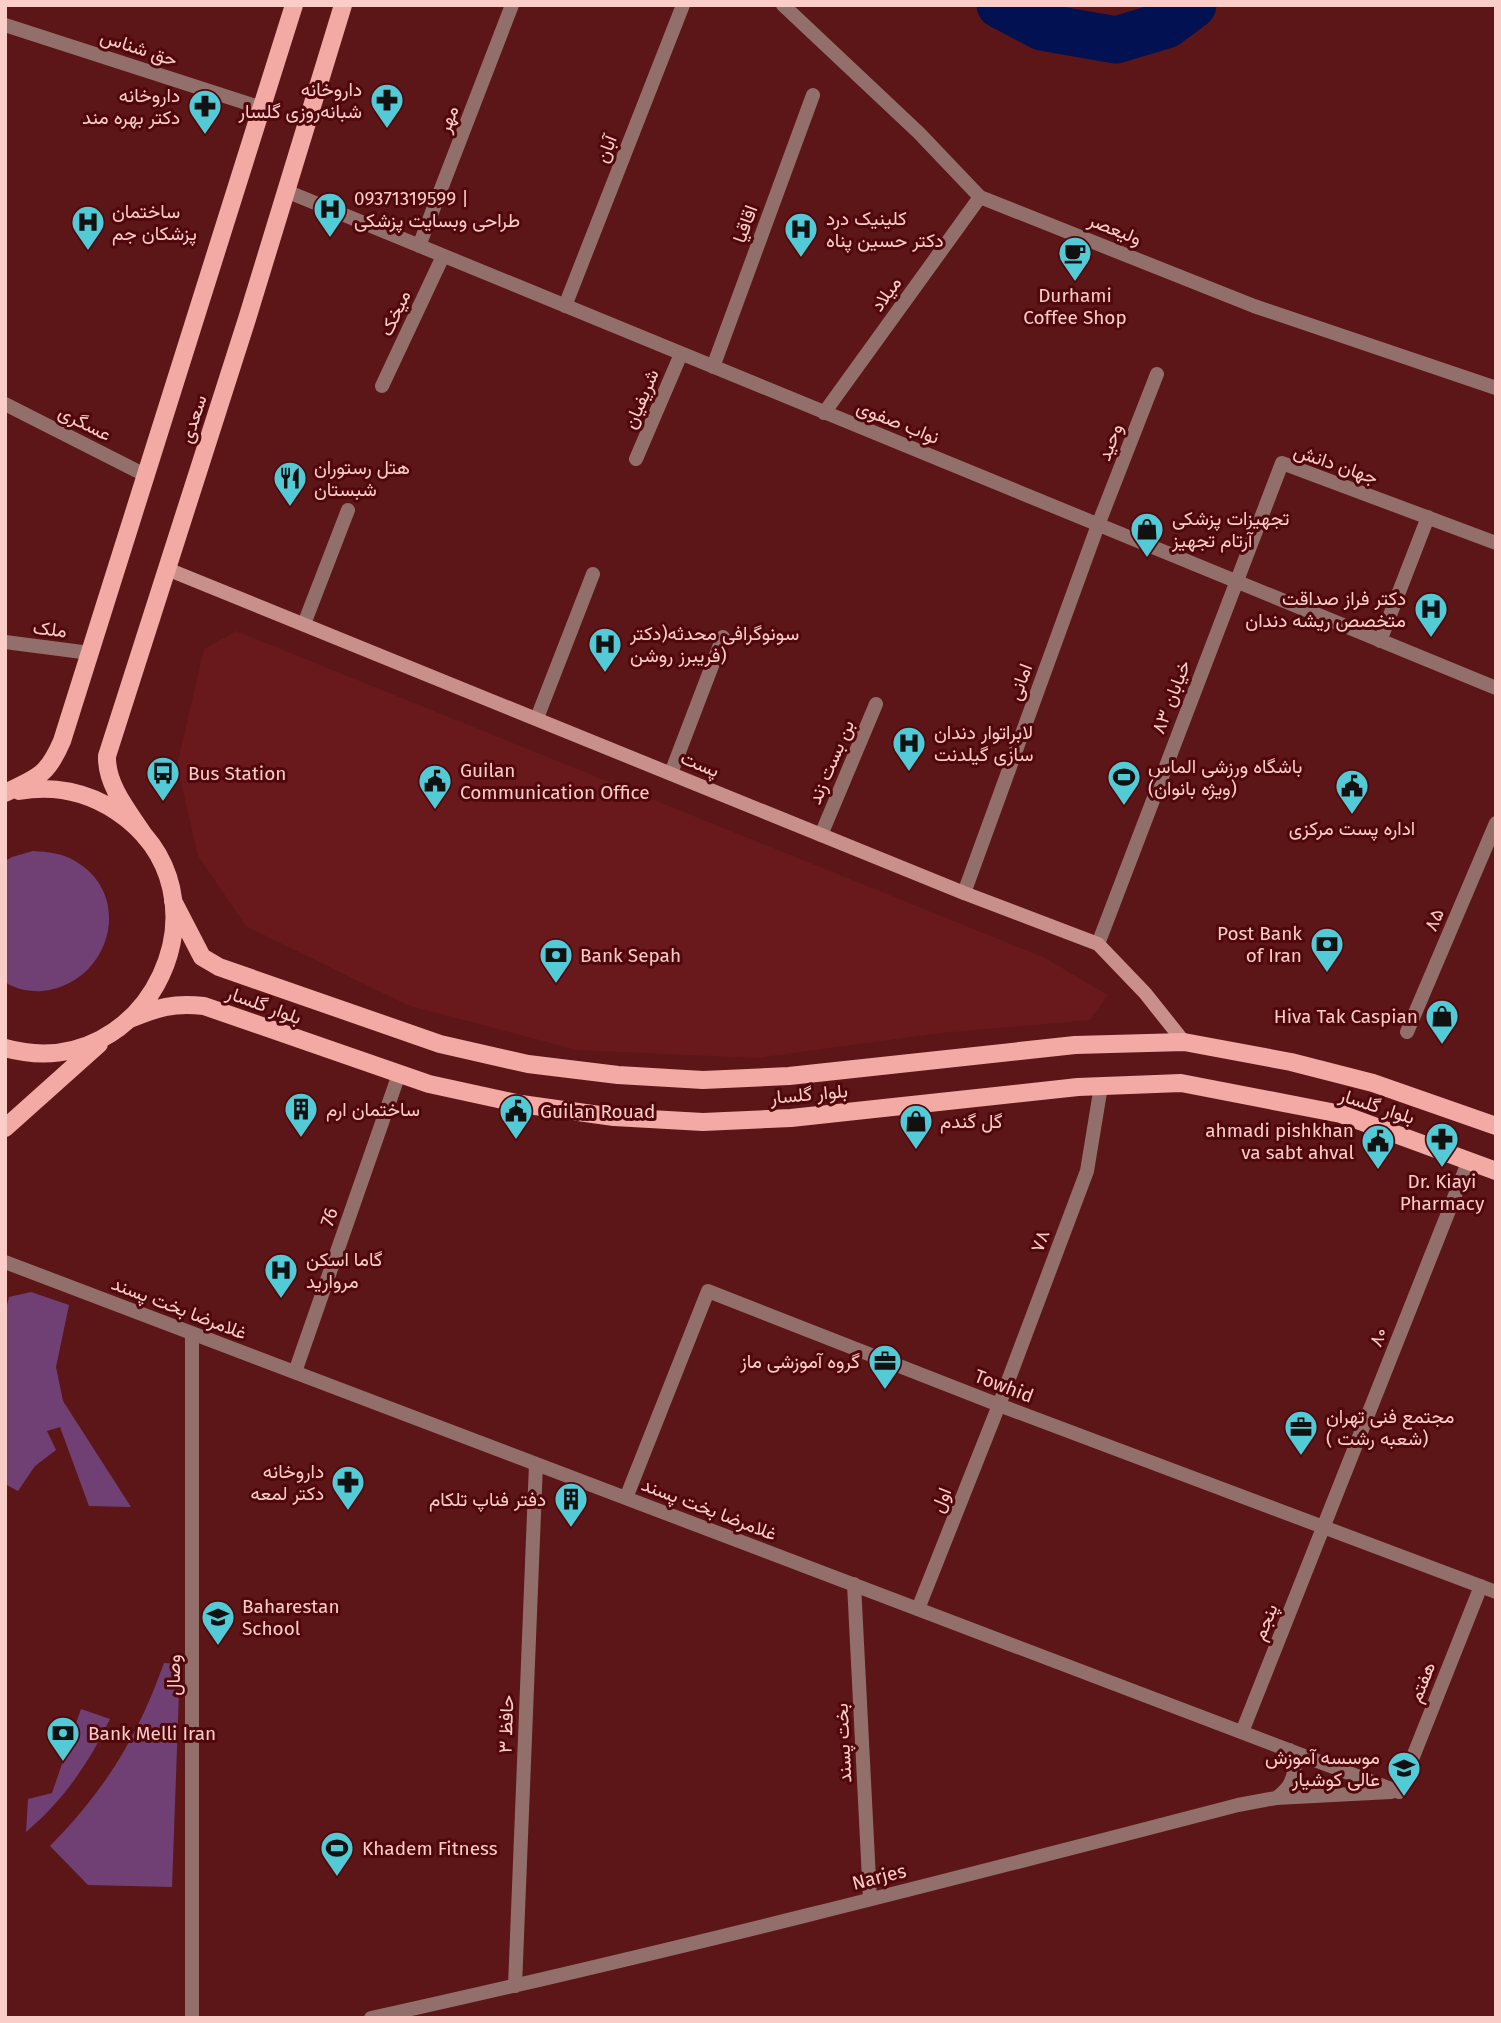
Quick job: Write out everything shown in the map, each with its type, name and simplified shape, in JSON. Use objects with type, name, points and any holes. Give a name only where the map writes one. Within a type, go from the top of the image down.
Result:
[{"type":"main road","name":"سعدی","points":[[5,793],[42,775],[62,741],[294,5]]},
{"type":"main road","name":"سعدی","points":[[173,901],[164,867],[114,787],[107,770],[107,756],[343,5]]},
{"type":"main road","points":[[5,793],[48,789],[82,794],[106,804],[146,838]]},
{"type":"main road","points":[[5,1128],[109,1035],[130,1020],[153,993],[168,961],[174,927],[173,901]]},
{"type":"main road","name":"بلوار گلسار","points":[[173,901],[202,957],[219,967],[440,1044],[528,1063],[618,1075],[703,1080],[789,1076],[1075,1045],[1184,1042],[1291,1062],[1373,1083],[1496,1126]]},
{"type":"main road","name":"بلوار گلسار","points":[[130,1020],[160,1006],[181,1003],[204,1006],[429,1084],[521,1104],[614,1117],[703,1122],[791,1118],[1101,1086],[1181,1083],[1341,1114],[1496,1171]]},
{"type":"main road","points":[[5,1048],[28,1053],[57,1052],[85,1046],[109,1035]]},
{"type":"street","name":"مهر","points":[[419,246],[512,5]]},
{"type":"street","name":"آبان","points":[[565,306],[683,5]]},
{"type":"street","name":"ولیعصر","points":[[783,5],[919,133],[979,197],[1254,306],[1496,388]]},
{"type":"street","name":"حق شناس","points":[[5,25],[262,108]]},
{"type":"street","name":"اقاقیا","points":[[713,367],[813,95]]},
{"type":"street","name":"نواب صفوی","points":[[286,191],[1496,688]]},
{"type":"street","name":"میلاد","points":[[824,412],[979,197]]},
{"type":"street","name":"میخک","points":[[382,386],[443,256]]},
{"type":"street","name":"شریفیان","points":[[636,459],[681,354]]},
{"type":"street","name":"وحید","points":[[1098,525],[1157,374]]},
{"type":"street","name":"عسگری","points":[[5,404],[147,476]]},
{"type":"street","name":"جهان دانش","points":[[1235,581],[1282,463],[1496,543]]},
{"type":"street","points":[[304,624],[348,510]]},
{"type":"street","points":[[1380,641],[1428,517]]},
{"type":"street","name":"امانی","points":[[964,893],[1098,525]]},
{"type":"street","name":"پست","points":[[167,569],[964,893],[1098,944],[1145,993],[1184,1042]]},
{"type":"street","points":[[537,718],[593,574]]},
{"type":"street","name":"خیابان ۸۳","points":[[1098,944],[1235,581]]},
{"type":"street","points":[[671,773],[723,637]]},
{"type":"street","name":"ملک","points":[[5,642],[90,653]]},
{"type":"street","name":"بن بست زند","points":[[821,835],[876,704]]},
{"type":"street","name":"۸۵","points":[[1407,1032],[1496,822]]},
{"type":"street","name":"76","points":[[295,1372],[399,1074]]},
{"type":"street","name":"۷۸","points":[[999,1405],[1087,1171],[1101,1086]]},
{"type":"street","name":"۸۰","points":[[1323,1527],[1469,1160]]},
{"type":"street","name":"غلامرضا بخت پسند","points":[[5,1262],[1399,1792]]},
{"type":"street","name":"Towhid","points":[[626,1498],[708,1291],[999,1405],[1496,1592]]},
{"type":"street","name":"وصال","points":[[192,1333],[192,2018]]},
{"type":"street","name":"اول","points":[[918,1609],[999,1405]]},
{"type":"street","name":"حافظ ۳","points":[[515,1986],[536,1464]]},
{"type":"street","name":"پنجم","points":[[1242,1732],[1323,1527]]},
{"type":"street","name":"بخت پسند","points":[[854,1584],[870,1899]]},
{"type":"street","name":"هفتم","points":[[1399,1792],[1481,1586]]},
{"type":"street","points":[[1276,1798],[1290,1785],[1294,1776],[1294,1759],[1290,1750]]},
{"type":"street","name":"Narjes","points":[[371,2018],[515,1986],[870,1899],[1238,1805],[1276,1798],[1399,1792]]},
{"type":"shaded area","name":"Guilan Communication Office","points":[[236,631],[1045,958],[1108,995],[1090,1020],[940,1033],[757,1058],[577,1050],[407,1005],[246,926],[198,856],[177,765],[204,649]]},
{"type":"shaded area","points":[[33,851],[65,856],[94,876],[105,895],[109,916],[106,937],[98,956],[84,973],[65,985],[42,991],[23,990],[5,982],[5,861]]},
{"type":"shaded area","points":[[31,1292],[69,1305],[56,1367],[63,1401],[131,1507],[89,1506],[60,1427],[47,1431],[56,1450],[35,1466],[18,1491],[5,1484],[5,1314],[9,1297]]},
{"type":"shaded area","points":[[164,1663],[180,1664],[172,1887],[88,1885],[50,1846],[88,1804],[118,1761],[143,1715]]},
{"type":"shaded area","points":[[81,1709],[110,1719],[74,1780],[52,1807],[26,1832],[28,1799],[52,1793]]},
{"type":"waterway","points":[[1000,5],[1042,27],[1116,40],[1166,25],[1193,5]]},
{"type":"place","name":"داروخانه شبانه‌روزی گلسار","points":[[387,130]]},
{"type":"place","name":"داروخانه دکتر بهره مند","points":[[205,136]]},
{"type":"place","name":"09371319599 | طراحی وبسایت پزشکی","points":[[330,239]]},
{"type":"place","name":"ساختمان پزشکان جم","points":[[88,252]]},
{"type":"place","name":"کلینیک درد دکتر حسین پناه","points":[[801,259]]},
{"type":"place","name":"Durhami Coffee Shop","points":[[1075,283]]},
{"type":"place","name":"هتل رستوران شبستان","points":[[290,508]]},
{"type":"place","name":"تجهیزات پزشکی آرتام تجهیز","points":[[1147,559]]},
{"type":"place","name":"دکتر فراز صداقت متخصص ریشه دندان","points":[[1431,639]]},
{"type":"place","name":"سونوگرافی محدثه(دکتر فریبرز روشن)","points":[[605,674]]},
{"type":"place","name":"لابراتوار دندان سازی گیلدنت","points":[[909,773]]},
{"type":"place","name":"Bus Station","points":[[163,803]]},
{"type":"place","name":"باشگاه ورزشی الماس (ویژه بانوان)","points":[[1124,807]]},
{"type":"place","name":"Guilan Communication Office","points":[[435,811]]},
{"type":"place","name":"اداره پست مرکزی","points":[[1352,816]]},
{"type":"place","name":"Post Bank of Iran","points":[[1327,974]]},
{"type":"place","name":"Bank Sepah","points":[[556,985]]},
{"type":"place","name":"Hiva Tak Caspian","points":[[1442,1046]]},
{"type":"place","name":"ساختمان ارم","points":[[301,1139]]},
{"type":"place","name":"Guilan Rouad","points":[[516,1141]]},
{"type":"place","name":"گل گندم","points":[[916,1151]]},
{"type":"place","name":"Dr. Kiayi Pharmacy","points":[[1442,1169]]},
{"type":"place","name":"ahmadi pishkhan va sabt ahval","points":[[1378,1171]]},
{"type":"place","name":"گاما اسکن مروارید","points":[[281,1300]]},
{"type":"place","name":"گروه آموزشی ماز","points":[[885,1391]]},
{"type":"place","name":"مجتمع فنی تهران ( شعبه رشت)","points":[[1301,1457]]},
{"type":"place","name":"داروخانه دکتر لمعه","points":[[348,1512]]},
{"type":"place","name":"دفتر فناپ تلکام","points":[[571,1529]]},
{"type":"place","name":"Baharestan School","points":[[218,1647]]},
{"type":"place","name":"Bank Melli Iran","points":[[63,1763]]},
{"type":"place","name":"موسسه آموزش عالی کوشیار","points":[[1404,1798]]},
{"type":"place","name":"Khadem Fitness","points":[[337,1878]]}]
